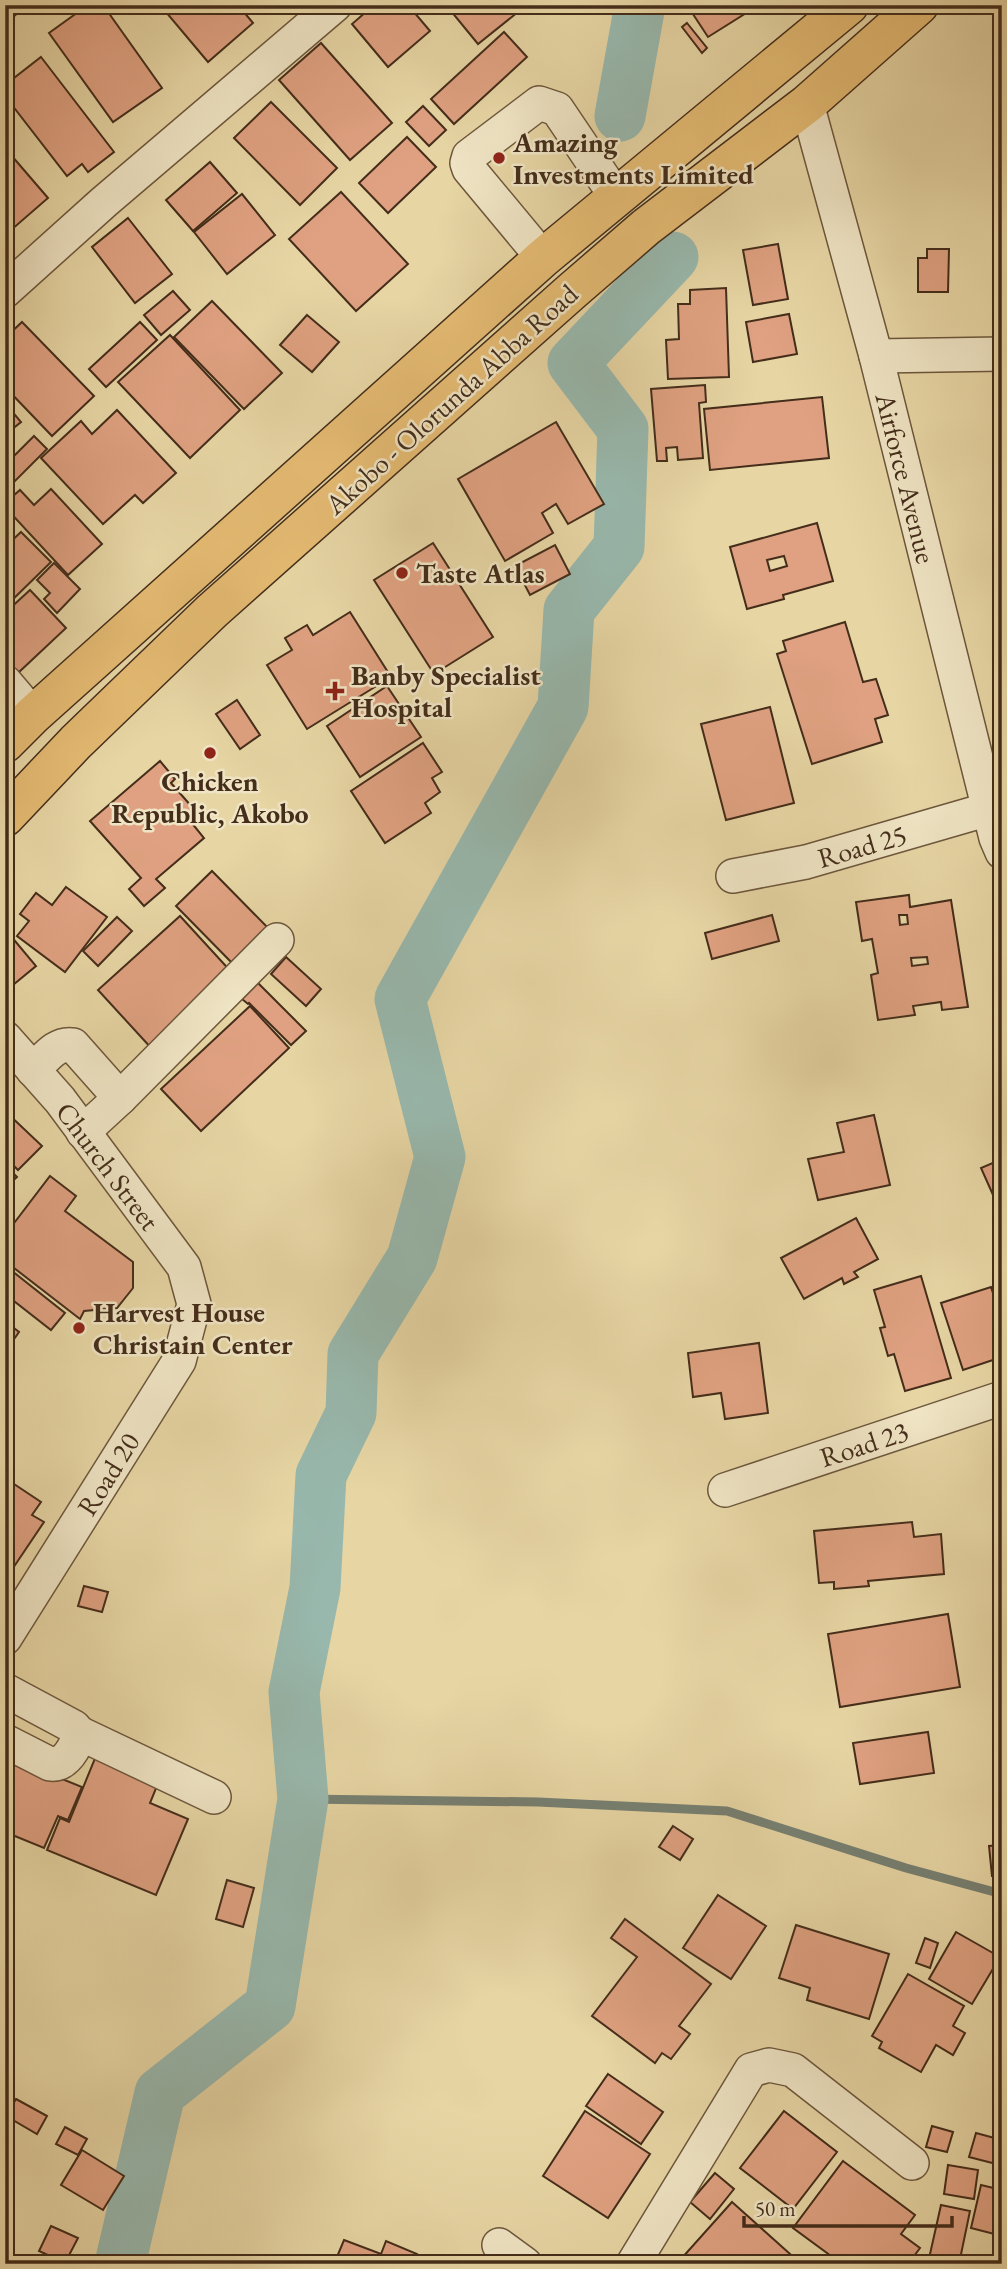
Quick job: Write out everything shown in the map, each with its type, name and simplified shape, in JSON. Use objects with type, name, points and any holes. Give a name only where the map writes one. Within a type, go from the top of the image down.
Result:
[{"type":"main road","name":"Akobo - Olorunda Abba Road","points":[[5,743],[543,258],[849,5]]},
{"type":"main road","name":"Akobo - Olorunda Abba Road","points":[[5,817],[76,743],[212,611],[646,227],[807,104],[919,5]]},
{"type":"street","points":[[5,291],[104,202],[335,5]]},
{"type":"street","points":[[543,258],[469,169],[469,156],[539,103],[557,110],[622,194]]},
{"type":"street","name":"Airforce Avenue","points":[[807,104],[876,356],[997,834]]},
{"type":"street","points":[[876,356],[1002,354]]},
{"type":"street","points":[[5,682],[33,715]]},
{"type":"street","name":"Road 25","points":[[733,876],[806,862],[997,834]]},
{"type":"street","points":[[83,1132],[277,940]]},
{"type":"street","name":"Church Street","points":[[5,1038],[83,1132],[184,1267],[194,1304]]},
{"type":"street","points":[[33,1070],[59,1046],[74,1045],[120,1098]]},
{"type":"street","name":"Road 20","points":[[5,1638],[179,1361],[194,1304]]},
{"type":"street","name":"Road 23","points":[[725,1490],[1002,1398]]},
{"type":"street","points":[[5,1690],[74,1727],[79,1733],[214,1797]]},
{"type":"street","points":[[5,1741],[50,1764],[58,1765],[64,1762],[78,1740],[79,1733]]},
{"type":"street","points":[[634,2264],[751,2070],[769,2065],[793,2070],[912,2163]]},
{"type":"building","points":[[5,5],[27,5],[5,24]]},
{"type":"building","points":[[88,5],[103,5],[162,88],[113,122],[49,33]]},
{"type":"building","points":[[160,5],[238,5],[253,23],[208,62]]},
{"type":"building","points":[[374,5],[408,5],[430,31],[388,67],[352,24]]},
{"type":"building","points":[[446,5],[520,5],[523,8],[478,44]]},
{"type":"building","points":[[687,5],[770,5],[759,12],[756,7],[708,37]]},
{"type":"building","points":[[687,23],[707,48],[702,53],[682,27]]},
{"type":"building","points":[[504,32],[527,57],[454,124],[431,99]]},
{"type":"building","points":[[321,43],[392,123],[350,160],[279,80]]},
{"type":"building","points":[[41,57],[114,152],[88,172],[82,164],[67,176],[5,96],[5,85]]},
{"type":"building","points":[[271,102],[337,168],[300,205],[234,138]]},
{"type":"building","points":[[423,106],[446,130],[429,146],[406,122]]},
{"type":"building","points":[[407,137],[436,167],[388,213],[359,183]]},
{"type":"building","points":[[5,148],[48,198],[10,231],[5,226]]},
{"type":"building","points":[[210,162],[237,193],[193,231],[166,200]]},
{"type":"building","points":[[341,192],[408,264],[356,311],[289,239]]},
{"type":"building","points":[[242,194],[275,235],[227,274],[194,232]]},
{"type":"building","points":[[128,218],[172,274],[135,303],[92,247]]},
{"type":"building","points":[[778,244],[788,299],[753,305],[743,250]]},
{"type":"building","points":[[927,249],[949,249],[948,292],[918,292],[918,258],[927,258]]},
{"type":"building","points":[[726,288],[729,377],[668,379],[666,340],[679,339],[678,304],[690,304],[690,290]]},
{"type":"building","points":[[173,291],[190,310],[161,335],[144,315]]},
{"type":"building","points":[[212,301],[282,373],[244,409],[174,337]]},
{"type":"building","points":[[789,314],[797,354],[753,362],[746,322]]},
{"type":"building","points":[[307,315],[339,342],[312,372],[280,345]]},
{"type":"building","points":[[22,322],[94,396],[52,436],[5,387],[5,338]]},
{"type":"building","points":[[140,322],[157,340],[106,387],[89,369]]},
{"type":"building","points":[[170,335],[240,410],[190,458],[118,382]]},
{"type":"building","points":[[705,385],[706,402],[699,403],[703,458],[678,460],[677,447],[666,448],[667,461],[657,461],[651,389]]},
{"type":"building","points":[[822,397],[829,458],[710,470],[704,409]]},
{"type":"building","points":[[5,403],[21,422],[5,435]]},
{"type":"building","points":[[117,410],[176,473],[143,503],[135,495],[103,524],[41,458],[81,421],[92,434]]},
{"type":"building","points":[[556,422],[604,504],[568,524],[556,504],[542,513],[553,533],[505,561],[458,479]]},
{"type":"building","points":[[34,436],[47,449],[15,481],[5,473],[5,465]]},
{"type":"building","points":[[1002,442],[1002,458],[995,446]]},
{"type":"building","points":[[51,489],[102,544],[68,575],[5,507],[5,503],[20,490],[34,505]]},
{"type":"building","points":[[817,523],[833,581],[783,595],[784,599],[747,609],[730,547]],"holes":[[[784,556],[787,566],[770,571],[767,560]]]},
{"type":"building","points":[[21,532],[51,562],[5,607],[5,547]]},
{"type":"building","points":[[433,543],[493,637],[434,674],[374,580]]},
{"type":"building","points":[[555,545],[570,574],[530,595],[515,566]]},
{"type":"building","points":[[54,563],[80,589],[57,613],[44,599],[50,593],[37,580]]},
{"type":"building","points":[[30,590],[66,628],[18,673],[5,659],[5,613]]},
{"type":"building","points":[[350,612],[391,677],[307,729],[267,665],[292,650],[285,638],[307,625],[313,635]]},
{"type":"building","points":[[845,622],[863,682],[876,679],[888,715],[875,719],[882,742],[812,764],[777,654],[786,651],[783,641]]},
{"type":"building","points":[[387,686],[421,737],[360,777],[327,726]]},
{"type":"building","points":[[237,700],[260,735],[240,749],[216,714]]},
{"type":"building","points":[[770,707],[794,803],[726,820],[701,724]]},
{"type":"building","points":[[423,743],[442,772],[432,778],[440,792],[425,803],[431,813],[385,843],[351,791]]},
{"type":"building","points":[[160,761],[175,779],[171,783],[199,815],[191,822],[204,838],[156,879],[165,888],[144,906],[129,889],[141,878],[90,821]]},
{"type":"building","points":[[212,871],[273,933],[237,968],[176,906]]},
{"type":"building","points":[[66,887],[107,917],[65,972],[17,936],[29,921],[20,914],[36,893],[52,905]]},
{"type":"building","points":[[909,895],[910,907],[951,900],[968,1007],[942,1010],[941,1002],[913,1006],[915,1015],[878,1020],[871,975],[878,973],[872,939],[862,941],[856,902]],"holes":[[[899,915],[907,915],[908,924],[900,925]],[[927,957],[928,964],[912,966],[911,958]]]},
{"type":"building","points":[[772,915],[779,941],[712,959],[705,933]]},
{"type":"building","points":[[180,916],[235,976],[153,1050],[98,990]]},
{"type":"building","points":[[117,917],[132,931],[98,966],[83,951]]},
{"type":"building","points":[[5,929],[36,966],[7,990],[5,988]]},
{"type":"building","points":[[286,957],[321,989],[306,1006],[271,974]]},
{"type":"building","points":[[258,983],[306,1031],[291,1045],[242,999]]},
{"type":"building","points":[[250,1006],[289,1048],[201,1131],[161,1089]]},
{"type":"building","points":[[5,1111],[42,1146],[18,1170],[5,1157]]},
{"type":"building","points":[[874,1115],[890,1185],[818,1200],[808,1159],[844,1152],[837,1123]]},
{"type":"building","points":[[1002,1159],[1002,1215],[981,1168]]},
{"type":"building","points":[[5,1165],[17,1177],[5,1188]]},
{"type":"building","points":[[50,1176],[76,1196],[65,1211],[133,1262],[133,1288],[117,1308],[84,1311],[80,1319],[5,1261],[5,1235]]},
{"type":"building","points":[[856,1218],[878,1259],[854,1272],[858,1277],[844,1284],[842,1278],[804,1299],[781,1258]]},
{"type":"building","points":[[7,1267],[65,1313],[51,1330],[5,1294]]},
{"type":"building","points":[[921,1276],[951,1378],[905,1391],[894,1354],[888,1356],[880,1328],[885,1327],[874,1290]]},
{"type":"building","points":[[991,1287],[1002,1320],[1002,1357],[963,1370],[941,1303]]},
{"type":"building","points":[[5,1321],[19,1332],[5,1352]]},
{"type":"building","points":[[759,1343],[768,1413],[725,1419],[721,1393],[693,1397],[688,1353]]},
{"type":"building","points":[[5,1478],[41,1502],[32,1515],[44,1522],[5,1580]]},
{"type":"building","points":[[912,1522],[914,1537],[941,1534],[944,1574],[868,1581],[869,1586],[834,1589],[834,1582],[819,1583],[814,1531]]},
{"type":"building","points":[[84,1586],[108,1592],[102,1612],[78,1606]]},
{"type":"building","points":[[948,1614],[960,1687],[840,1707],[828,1634]]},
{"type":"building","points":[[928,1732],[934,1773],[860,1784],[853,1743]]},
{"type":"building","points":[[98,1751],[161,1776],[150,1803],[188,1819],[156,1895],[47,1850],[60,1818],[69,1822]]},
{"type":"building","points":[[5,1756],[82,1787],[68,1820],[58,1816],[44,1848],[5,1832]]},
{"type":"building","points":[[673,1826],[693,1839],[680,1860],[659,1847]]},
{"type":"building","points":[[1002,1845],[1002,1875],[992,1876],[989,1846]]},
{"type":"building","points":[[227,1880],[254,1888],[243,1927],[216,1919]]},
{"type":"building","points":[[718,1895],[766,1926],[731,1979],[683,1948]]},
{"type":"building","points":[[625,1919],[711,1984],[679,2026],[690,2034],[671,2059],[662,2053],[655,2063],[592,2016],[637,1957],[611,1938]]},
{"type":"building","points":[[796,1925],[889,1954],[869,2019],[807,2000],[810,1988],[779,1978]]},
{"type":"building","points":[[956,1932],[1000,1957],[972,2004],[929,1979]]},
{"type":"building","points":[[925,1938],[938,1943],[930,1968],[916,1963]]},
{"type":"building","points":[[908,1974],[964,2006],[953,2026],[965,2033],[953,2055],[936,2045],[921,2072],[879,2048],[882,2042],[872,2036]]},
{"type":"building","points":[[608,2074],[663,2112],[641,2144],[586,2106]]},
{"type":"building","points":[[16,2099],[47,2116],[37,2134],[6,2116]]},
{"type":"building","points":[[585,2111],[650,2154],[608,2218],[543,2176]]},
{"type":"building","points":[[784,2111],[837,2152],[793,2209],[740,2168]]},
{"type":"building","points":[[932,2126],[953,2132],[947,2152],[926,2147]]},
{"type":"building","points":[[65,2127],[87,2139],[78,2155],[56,2144]]},
{"type":"building","points":[[976,2133],[1002,2140],[1000,2165],[969,2157]]},
{"type":"building","points":[[82,2150],[124,2176],[103,2210],[61,2185]]},
{"type":"building","points":[[843,2161],[915,2215],[901,2234],[920,2248],[908,2264],[842,2264],[793,2228]]},
{"type":"building","points":[[948,2165],[978,2170],[974,2199],[944,2194]]},
{"type":"building","points":[[715,2173],[734,2189],[710,2219],[690,2202]]},
{"type":"building","points":[[981,2185],[1002,2190],[1002,2236],[971,2228]]},
{"type":"building","points":[[732,2202],[799,2262],[686,2264],[681,2259]]},
{"type":"building","points":[[941,2205],[970,2211],[959,2264],[928,2263]]},
{"type":"building","points":[[51,2226],[78,2238],[65,2263],[39,2251]]},
{"type":"building","points":[[344,2240],[381,2254],[386,2241],[417,2254],[413,2264],[334,2264]]},
{"type":"waterway","points":[[620,116],[640,5]]},
{"type":"waterway","points":[[120,2264],[160,2093],[270,2006],[303,1799],[294,1692],[315,1588],[321,1475],[351,1413],[353,1354],[412,1258],[440,1157],[400,999],[563,707],[569,610],[619,547],[623,429],[573,363],[673,257]]},
{"type":"waterway","points":[[303,1799],[538,1802],[727,1811],[906,1868],[1002,1894]]},
{"type":"place","name":"Amazing Investments Limited","points":[[499,158]]},
{"type":"place","name":"Taste Atlas","points":[[402,573]]},
{"type":"place","name":"Banby Specialist Hospital","points":[[335,691]]},
{"type":"place","name":"Chicken Republic, Akobo","points":[[210,753]]},
{"type":"place","name":"Harvest House Christain Center","points":[[79,1328]]}]
